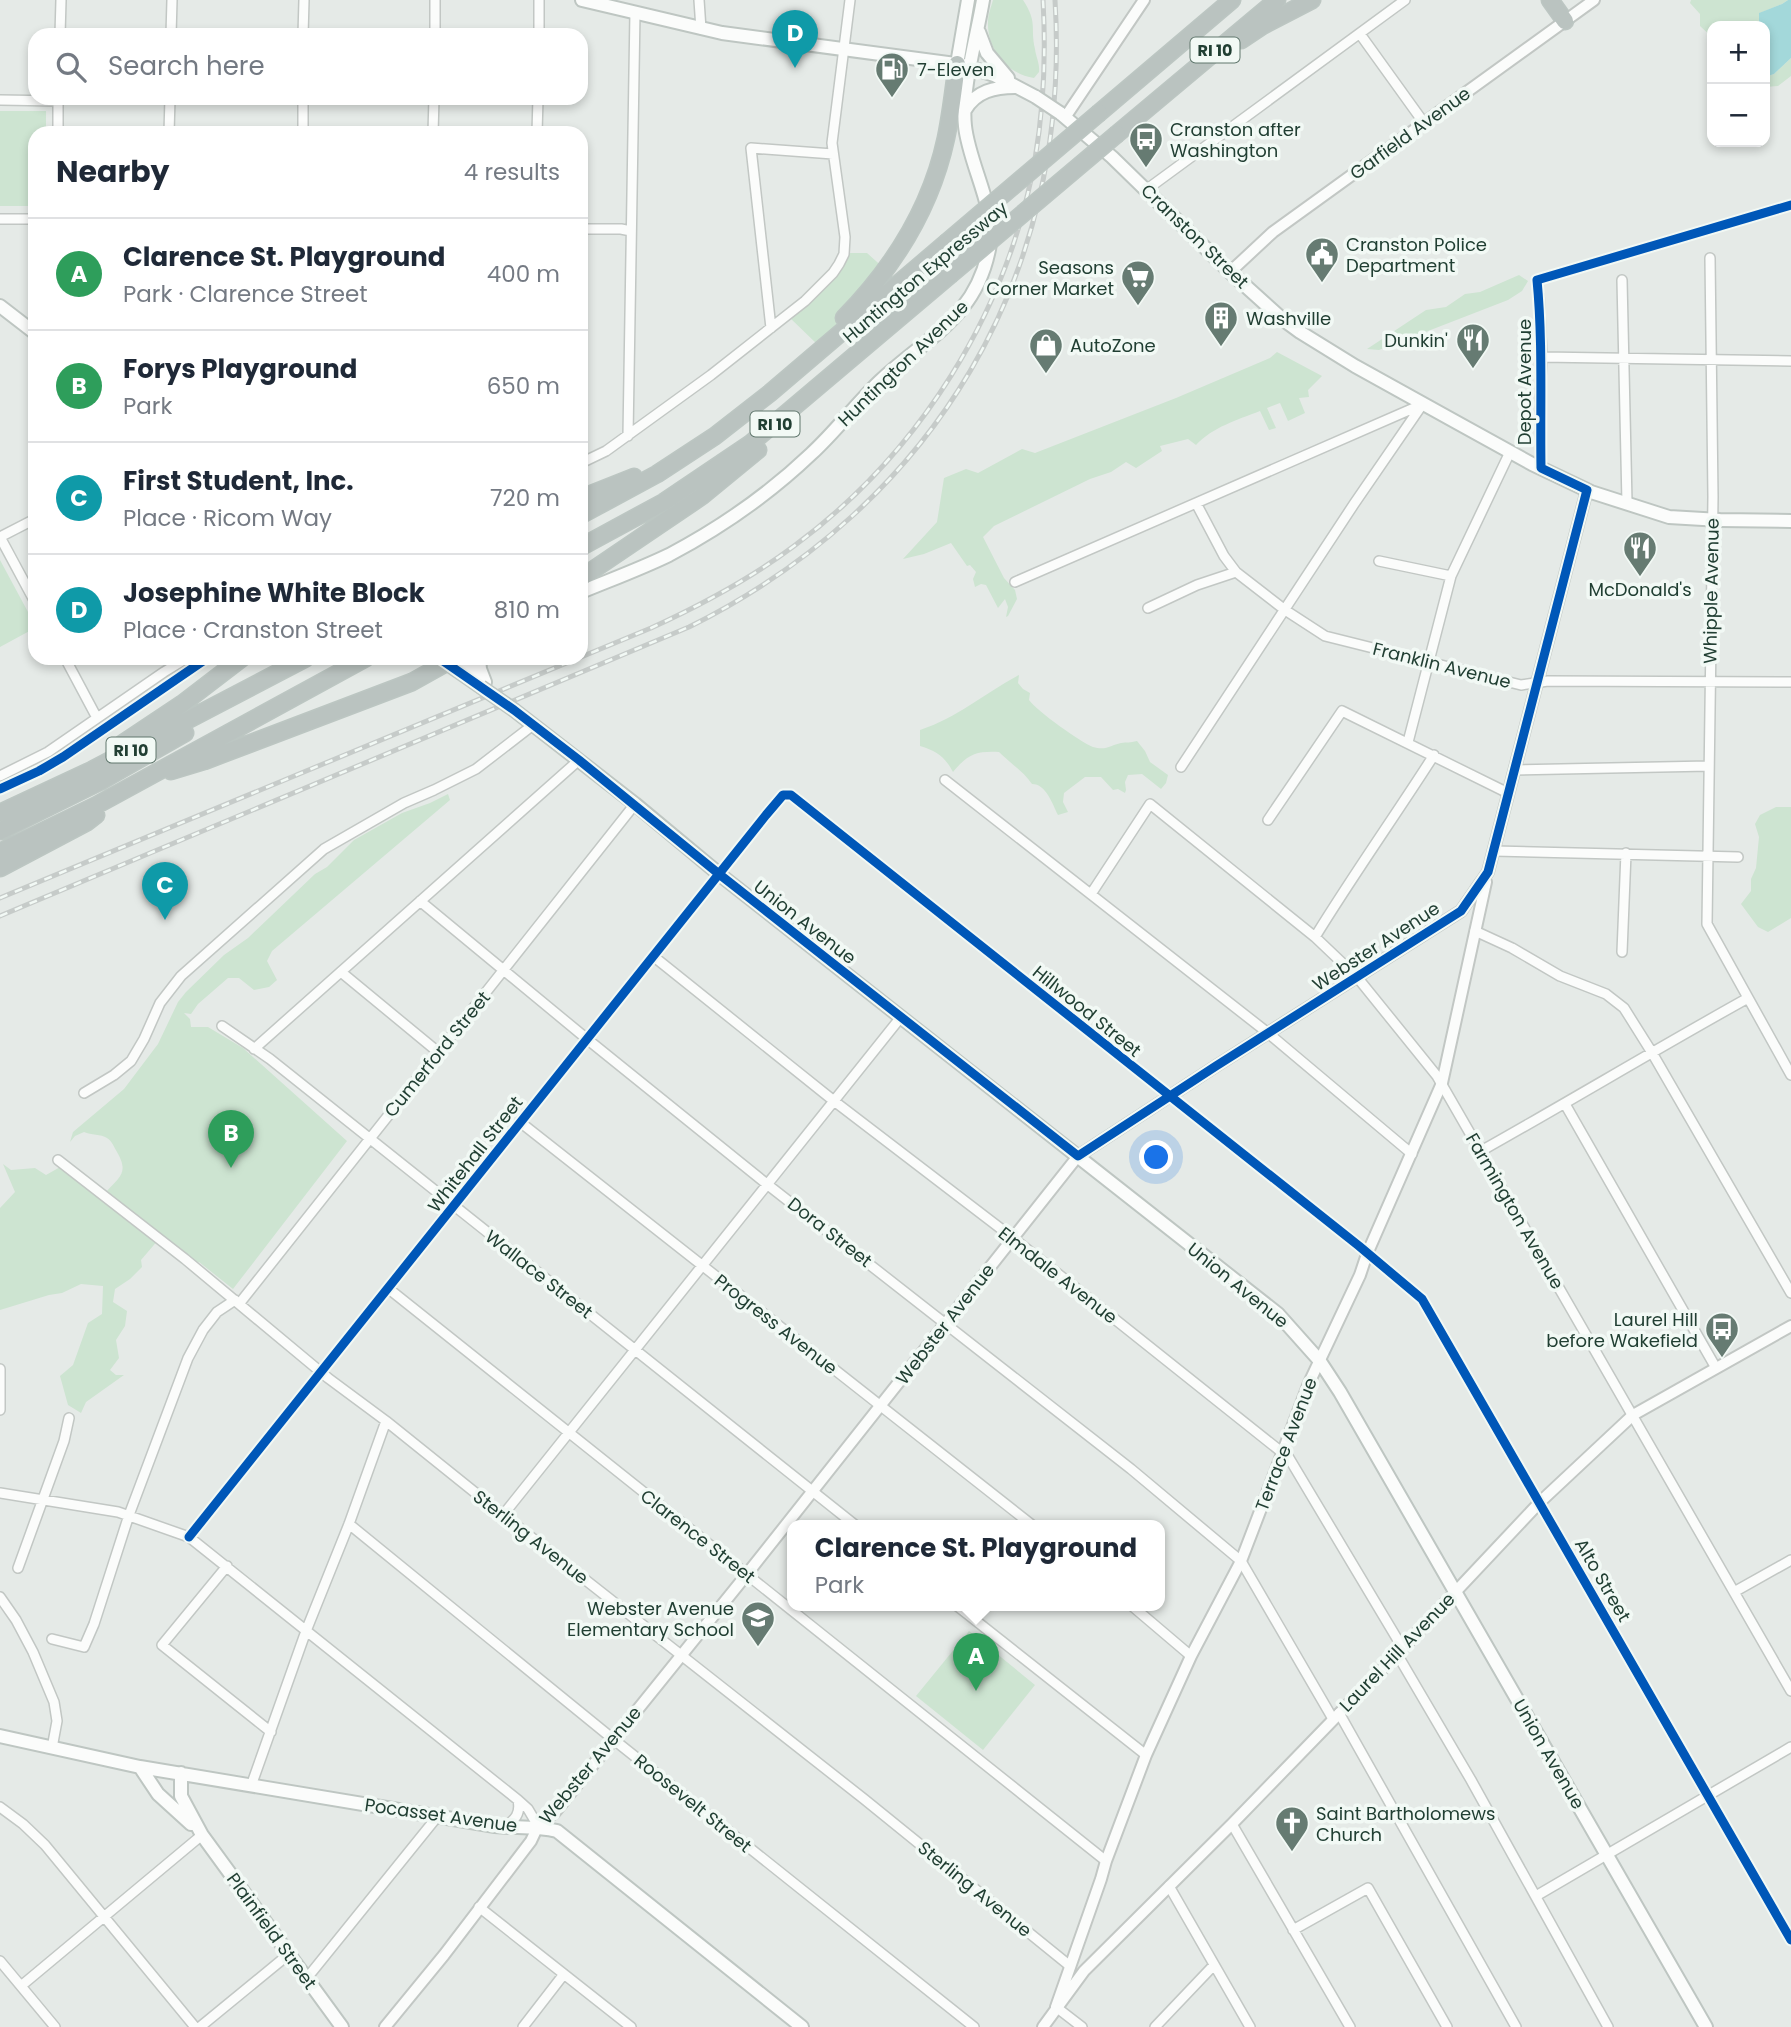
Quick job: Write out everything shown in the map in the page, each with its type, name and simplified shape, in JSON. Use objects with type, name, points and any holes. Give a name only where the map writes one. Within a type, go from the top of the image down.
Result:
[{"type":"highway","points":[[1200,25],[1221,0]]},
{"type":"highway","name":"Huntington Expressway","points":[[588,511],[657,474],[715,436],[770,393],[1232,0]]},
{"type":"highway","name":"Huntington Expressway","points":[[588,543],[664,502],[731,458],[777,423],[1277,0]]},
{"type":"highway","points":[[1154,102],[1251,33],[1312,0]]},
{"type":"highway","points":[[1550,0],[1565,21]]},
{"type":"highway","points":[[770,393],[872,288],[903,244],[928,194],[941,158],[964,65]]},
{"type":"highway","points":[[588,573],[714,488],[882,334]]},
{"type":"highway","points":[[588,495],[640,474],[715,436]]},
{"type":"highway","points":[[45,792],[165,716],[233,665]]},
{"type":"highway","name":"RI 10","points":[[0,813],[292,665]]},
{"type":"highway","name":"RI 10","points":[[0,852],[126,789],[353,665]]},
{"type":"highway","points":[[142,780],[204,761],[412,682],[439,665]]},
{"type":"highway","points":[[0,831],[122,770],[222,711],[259,682]]},
{"type":"highway","points":[[0,868],[87,822],[126,789]]},
{"type":"main road","name":"Cranston Street","points":[[582,0],[621,5],[635,12],[722,33],[964,65],[994,75],[1063,115],[1281,318],[1355,366],[1510,452],[1587,491],[1669,517],[1791,521]]},
{"type":"main road","name":"Huntington Avenue","points":[[588,589],[679,550],[751,504],[811,455],[879,382],[932,339],[964,307],[979,281],[991,237],[988,213],[970,153],[965,110],[961,39],[968,0]]},
{"type":"main road","name":"Huntington Avenue","points":[[964,65],[979,26],[983,0]]},
{"type":"main road","points":[[979,26],[987,53],[1000,71],[1018,88]]},
{"type":"main road","points":[[965,110],[971,101],[983,93],[1000,88],[1018,88]]},
{"type":"main road","points":[[0,306],[28,328]]},
{"type":"main road","name":"Union Avenue","points":[[457,665],[1278,1314],[1319,1360],[1339,1392],[1456,1590],[1706,2027]]},
{"type":"main road","points":[[480,665],[484,686]]},
{"type":"main road","points":[[0,1736],[140,1767],[181,1773]]},
{"type":"main road","name":"Plainfield Street","points":[[140,1767],[163,1800],[202,1835]]},
{"type":"main road","name":"Pocasset Avenue","points":[[181,1773],[438,1817],[504,1827],[538,1826],[557,1831],[803,2027]]},
{"type":"main road","name":"Plainfield Street","points":[[181,1773],[181,1796],[202,1835],[342,2027]]},
{"type":"street","points":[[60,28],[61,0]]},
{"type":"street","points":[[171,28],[172,0]]},
{"type":"street","points":[[303,28],[304,0]]},
{"type":"street","points":[[435,0],[435,28]]},
{"type":"street","points":[[539,0],[539,28]]},
{"type":"street","points":[[699,0],[702,29]]},
{"type":"street","points":[[588,460],[628,436],[771,328],[805,301],[833,273],[841,260],[845,237],[832,143],[850,0]]},
{"type":"street","name":"Huntington Avenue","points":[[961,0],[961,39]]},
{"type":"street","points":[[1063,115],[1144,0]]},
{"type":"street","points":[[1146,190],[1405,0]]},
{"type":"street","name":"Garfield Avenue","points":[[1230,272],[1273,232],[1594,0]]},
{"type":"street","points":[[628,436],[635,12]]},
{"type":"street","points":[[1360,34],[1424,123]]},
{"type":"street","points":[[0,100],[28,100]]},
{"type":"street","points":[[58,105],[58,126]]},
{"type":"street","points":[[169,126],[170,105]]},
{"type":"street","points":[[303,105],[303,126]]},
{"type":"street","points":[[433,126],[434,105]]},
{"type":"street","points":[[537,126],[538,105]]},
{"type":"street","points":[[771,328],[751,148],[833,154]]},
{"type":"street","points":[[0,219],[28,219]]},
{"type":"street","points":[[588,229],[631,231]]},
{"type":"street","name":"Whipple Avenue","points":[[1710,258],[1713,519],[1707,923],[1748,998]]},
{"type":"street","points":[[1622,280],[1628,503]]},
{"type":"street","name":"Depot Avenue","points":[[1539,296],[1542,357],[1541,468]]},
{"type":"street","points":[[1542,357],[1791,361]]},
{"type":"street","points":[[1015,582],[1423,404]]},
{"type":"street","points":[[1181,767],[1423,404]]},
{"type":"street","points":[[1408,742],[1451,576],[1510,452]]},
{"type":"street","name":"Webster Avenue","points":[[790,1520],[1078,1156],[1461,911],[1488,872],[1587,491]]},
{"type":"street","name":"Franklin Avenue","points":[[1196,503],[1224,556],[1236,572],[1285,610],[1325,636],[1521,685],[1548,681],[1791,682]]},
{"type":"street","points":[[28,523],[0,537],[28,589]]},
{"type":"street","points":[[1379,561],[1451,576]]},
{"type":"street","points":[[1148,608],[1197,585],[1236,572]]},
{"type":"street","points":[[69,665],[97,718]]},
{"type":"street","points":[[1,772],[48,752],[176,665]]},
{"type":"street","points":[[1268,820],[1342,711],[1508,793]]},
{"type":"street","points":[[84,1093],[131,1061],[160,1003],[181,976],[324,849],[404,803],[476,769],[533,725]]},
{"type":"street","points":[[1315,937],[1434,755]]},
{"type":"street","points":[[254,1049],[579,760]]},
{"type":"street","points":[[1514,770],[1709,766]]},
{"type":"street","points":[[945,780],[1268,1033],[1412,1154]]},
{"type":"street","name":"Whitehall Street","points":[[189,1537],[779,799],[787,794]]},
{"type":"street","name":"Hillwood Street","points":[[787,794],[791,794],[1367,1254]]},
{"type":"street","name":"Cumerford Street","points":[[52,1639],[84,1647],[129,1515],[188,1358],[203,1330],[217,1312],[237,1302],[635,804]]},
{"type":"street","name":"Farmington Avenue","points":[[1091,894],[1150,804],[1315,937],[1357,977],[1442,1083],[1791,1691]]},
{"type":"street","points":[[1493,851],[1738,857]]},
{"type":"street","points":[[1622,952],[1626,853]]},
{"type":"street","name":"Terrace Avenue","points":[[1056,2007],[1146,1755],[1191,1656],[1241,1561],[1319,1360],[1360,1275],[1442,1083],[1488,872]]},
{"type":"street","name":"Dora Street","points":[[420,901],[768,1185],[1130,1469],[1241,1561]]},
{"type":"street","points":[[1475,930],[1560,976],[1606,994],[1625,1008],[1791,1293]]},
{"type":"street","name":"Elmdale Avenue","points":[[653,956],[1289,1458],[1608,2027]]},
{"type":"street","points":[[341,972],[438,1052]]},
{"type":"street","points":[[1481,1151],[1651,1051],[1748,998],[1791,1075]]},
{"type":"street","points":[[503,1515],[901,1017]]},
{"type":"street","name":"Wallace Street","points":[[222,1026],[270,1059],[849,1520]]},
{"type":"street","points":[[1565,1104],[1716,1368]]},
{"type":"street","name":"Progress Avenue","points":[[520,1122],[1026,1520]]},
{"type":"street","name":"Sterling Avenue","points":[[58,1160],[185,1259],[321,1372],[864,1799],[1070,1966]]},
{"type":"street","name":"Alto Street","points":[[1367,1254],[1422,1299],[1791,1940]]},
{"type":"street","name":"Clarence Street","points":[[389,1289],[787,1606]]},
{"type":"street","name":"Laurel Hill Avenue","points":[[1042,2027],[1084,1971],[1232,1824],[1539,1502],[1633,1415],[1791,1326]]},
{"type":"street","points":[[0,1369],[0,1410]]},
{"type":"street","points":[[18,1568],[64,1441],[69,1418]]},
{"type":"street","points":[[251,1786],[306,1631],[386,1421]]},
{"type":"street","points":[[0,1493],[129,1515],[189,1537],[518,1800],[538,1826]]},
{"type":"street","name":"Roosevelt Street","points":[[349,1524],[613,1740],[974,2027]]},
{"type":"street","name":"Webster Avenue","points":[[385,2027],[531,1841],[538,1826],[555,1812],[787,1524]]},
{"type":"street","points":[[1734,1592],[1791,1560]]},
{"type":"street","points":[[1241,1561],[1336,1716],[1516,2027]]},
{"type":"street","points":[[227,1566],[162,1645],[271,1732]]},
{"type":"street","points":[[0,1597],[33,1652],[55,1707],[57,1726],[52,1748]]},
{"type":"street","name":"Clarence Street","points":[[793,1611],[1106,1861]]},
{"type":"street","points":[[964,1611],[1146,1755]]},
{"type":"street","points":[[1138,1611],[1191,1656]]},
{"type":"street","points":[[1536,1896],[1791,1747]]},
{"type":"street","points":[[504,1827],[515,1819],[520,1808],[518,1800]]},
{"type":"street","points":[[0,1807],[45,1845],[197,2027],[289,1954]]},
{"type":"street","points":[[307,1978],[438,1817]]},
{"type":"street","points":[[1232,1824],[1350,2027]]},
{"type":"street","points":[[21,1986],[202,1835]]},
{"type":"street","points":[[1169,1886],[1248,2026]]},
{"type":"street","points":[[1293,1930],[1368,1888],[1447,2027]]},
{"type":"street","points":[[479,1907],[631,2027]]},
{"type":"street","points":[[0,1961],[55,2027]]},
{"type":"street","points":[[1155,2027],[1214,1965]]},
{"type":"street","points":[[523,2027],[564,1974]]},
{"type":"street","points":[[1056,2007],[1082,2027]]},
{"type":"green space","points":[[993,0],[1023,0],[1028,8],[1039,66],[1039,72],[1034,78],[1024,76],[1007,66],[995,51],[988,22]]},
{"type":"green space","points":[[1691,0],[1788,0],[1760,13],[1759,21],[1707,21],[1707,32],[1700,26],[1700,14],[1690,3]]},
{"type":"green space","points":[[1791,58],[1791,76],[1778,86],[1770,87],[1770,75]]},
{"type":"green space","points":[[0,111],[46,111],[46,126],[28,126],[28,206],[0,206]]},
{"type":"green space","points":[[843,253],[867,253],[886,270],[820,347],[787,315],[833,274]]},
{"type":"green space","points":[[1519,275],[1528,281],[1522,291],[1508,300],[1379,350],[1367,349],[1426,310],[1446,307],[1465,294],[1480,292]]},
{"type":"green space","points":[[1277,352],[1322,376],[1308,390],[1309,397],[1299,398],[1305,413],[1288,421],[1280,403],[1267,408],[1276,428],[1269,430],[1260,411],[1218,429],[1196,445],[1188,439],[1160,446],[1162,451],[1136,468],[1126,462],[1111,472],[1090,479],[994,526],[983,537],[1004,578],[1015,590],[1017,599],[1008,616],[1006,617],[1008,607],[1005,599],[998,608],[986,585],[975,587],[973,579],[976,572],[970,565],[967,566],[951,543],[903,559],[937,522],[944,478],[966,469],[978,473],[1022,449],[1035,453],[1176,398],[1270,358]]},
{"type":"green space","points":[[0,560],[28,612],[28,632],[0,647]]},
{"type":"green space","points":[[1019,675],[1018,683],[1030,693],[1029,700],[1059,726],[1098,748],[1137,741],[1150,762],[1168,775],[1166,783],[1161,789],[1142,774],[1128,775],[1125,793],[1118,789],[1113,790],[1101,777],[1085,777],[1064,793],[1063,802],[1068,812],[1058,815],[1045,791],[1032,784],[999,752],[973,755],[953,772],[940,755],[920,746],[920,730],[959,712]]},
{"type":"green space","points":[[448,794],[450,800],[272,951],[267,961],[277,980],[269,987],[254,990],[239,978],[228,978],[198,1004],[191,1014],[184,1013],[190,1019],[191,1027],[208,1027],[243,1048],[347,1141],[233,1289],[199,1262],[194,1266],[159,1239],[141,1260],[142,1267],[115,1289],[113,1302],[127,1311],[125,1326],[116,1340],[119,1358],[110,1370],[116,1375],[124,1375],[86,1402],[81,1413],[68,1405],[60,1376],[73,1365],[88,1323],[102,1314],[103,1286],[81,1284],[62,1293],[0,1310],[0,1208],[15,1192],[3,1164],[11,1170],[35,1168],[46,1175],[69,1162],[106,1192],[119,1178],[122,1170],[121,1159],[114,1146],[105,1137],[84,1132],[70,1142],[73,1132],[124,1089],[158,1044],[178,1002],[186,992],[354,840],[402,813]]},
{"type":"green space","points":[[1776,807],[1791,807],[1791,918],[1768,932],[1758,927],[1741,904],[1751,891],[1751,879],[1756,868],[1759,837],[1755,824],[1760,815]]},
{"type":"green space","points":[[969,1631],[1035,1685],[983,1750],[916,1696]]},
{"type":"water","points":[[1791,0],[1791,58],[1770,75],[1770,21],[1759,21],[1759,13]]},
{"type":"railway","points":[[588,654],[707,601],[760,570],[839,509],[881,468],[918,423],[951,375],[980,324],[1004,271],[1022,216],[1035,159],[1044,80],[1043,0]]},
{"type":"railway","points":[[0,916],[689,627],[776,576],[852,516],[917,448],[970,371],[1011,287],[1039,197],[1054,101],[1055,0]]},
{"type":"railway","points":[[0,898],[562,665]]},
{"type":"cycle path","points":[[449,665],[579,760],[719,874],[1078,1156],[1461,911],[1488,872],[1587,490],[1541,468],[1541,350],[1537,280],[1791,205]]},
{"type":"cycle path","points":[[0,789],[63,757],[197,665]]},
{"type":"cycle path","points":[[189,1537],[766,815],[783,795],[791,795],[1422,1299],[1791,1940]]},
{"type":"place","name":"Josephine White Block","points":[[795,68]]},
{"type":"place","name":"7-Eleven","points":[[892,99]]},
{"type":"place","name":"Cranston after Washington","points":[[1146,169]]},
{"type":"place","name":"Cranston Police Department","points":[[1322,284]]},
{"type":"place","name":"Seasons Corner Market","points":[[1138,307]]},
{"type":"place","name":"Washville","points":[[1221,348]]},
{"type":"place","name":"Dunkin'","points":[[1473,370]]},
{"type":"place","name":"AutoZone","points":[[1046,375]]},
{"type":"place","name":"McDonald's","points":[[1640,578]]},
{"type":"place","name":"First Student, Inc.","points":[[165,920]]},
{"type":"place","name":"Forys Playground","points":[[231,1168]]},
{"type":"place","name":"Laurel Hill before Wakefield","points":[[1722,1359]]},
{"type":"place","name":"Webster Avenue Elementary School","points":[[758,1648]]},
{"type":"place","name":"Clarence St. Playground","points":[[976,1691]]},
{"type":"place","name":"Saint Bartholomews Church","points":[[1292,1853]]}]
